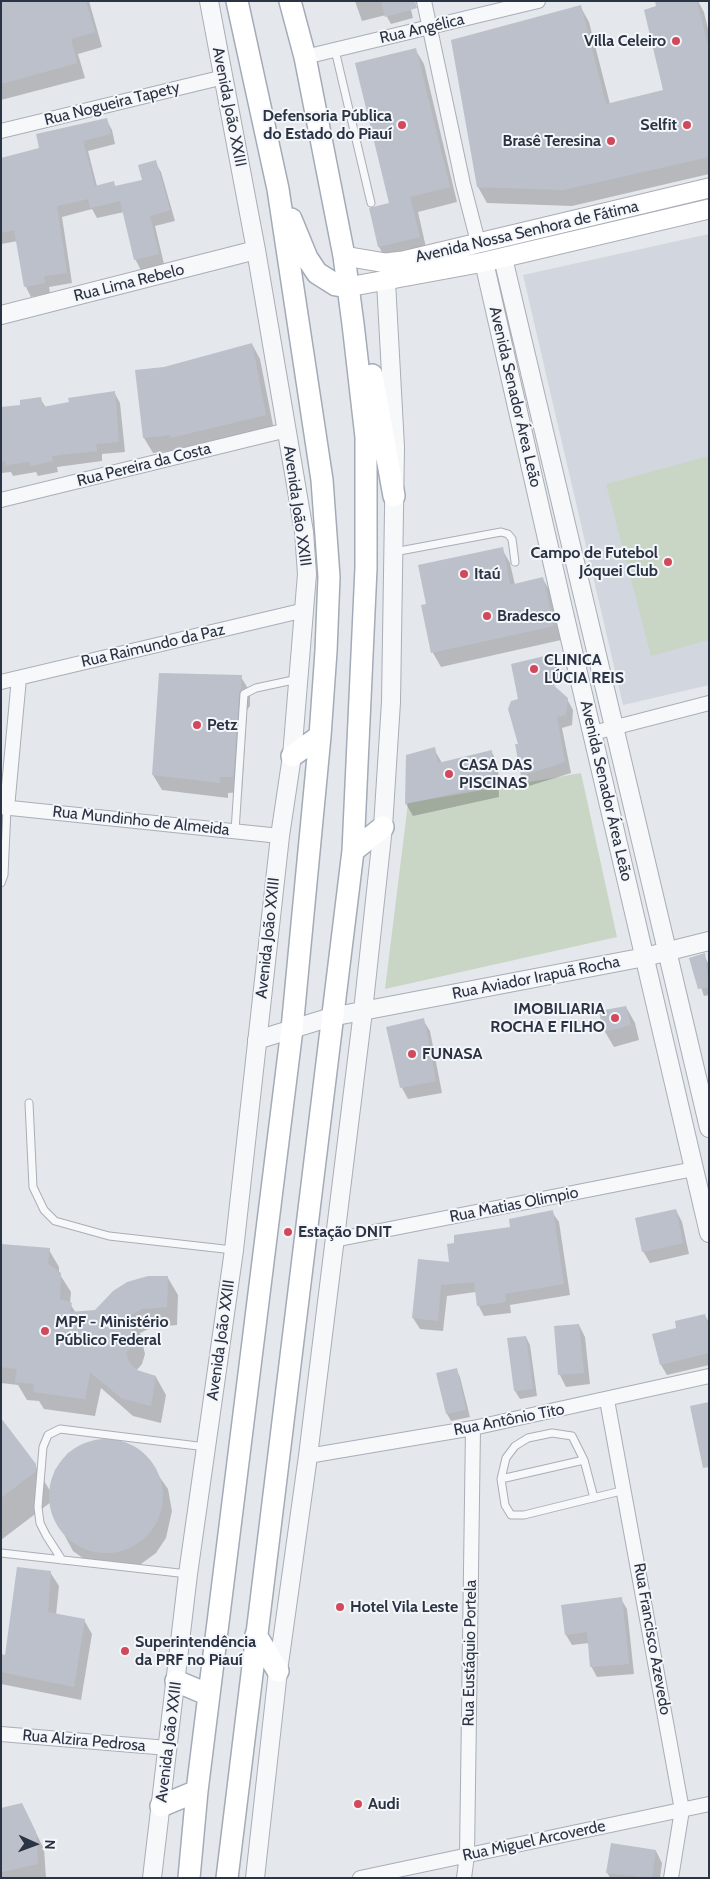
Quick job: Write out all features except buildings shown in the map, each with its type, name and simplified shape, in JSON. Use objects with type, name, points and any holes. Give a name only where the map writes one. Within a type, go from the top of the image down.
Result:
[{"type":"main road","name":"Avenida João XXIII","points":[[189,1878],[197,1790],[292,1029],[320,736],[329,577],[323,489],[278,189],[237,1]]},
{"type":"main road","points":[[226,1878],[353,851],[366,568],[366,437],[354,324],[344,256],[305,57],[290,1]]},
{"type":"main road","name":"Avenida Nossa Senhora de Fátima","points":[[344,256],[386,263],[709,188]]},
{"type":"main road","points":[[278,189],[307,258],[317,273],[336,285],[348,287]]},
{"type":"main road","name":"Avenida Nossa Senhora de Fátima","points":[[348,287],[386,282],[494,260],[709,209]]},
{"type":"main road","points":[[354,324],[368,352],[394,496]]},
{"type":"main road","points":[[292,756],[320,736]]},
{"type":"main road","points":[[353,851],[383,827]]},
{"type":"main road","points":[[256,1635],[278,1671]]},
{"type":"main road","points":[[176,1681],[209,1695]]},
{"type":"main road","points":[[161,1806],[197,1790]]},
{"type":"street","name":"Avenida João XXIII","points":[[152,1878],[188,1574],[234,1250],[280,836],[292,756],[307,574],[304,532],[287,430],[256,250],[209,1]]},
{"type":"street","points":[[424,1],[463,184],[478,242]]},
{"type":"street","name":"Rua Angélica","points":[[305,57],[538,1]]},
{"type":"street","name":"Rua Nogueira Tapety","points":[[1,131],[224,77]]},
{"type":"street","name":"Rua Lima Rebelo","points":[[1,316],[256,250]]},
{"type":"street","name":"Avenida Senador Área Leão","points":[[494,260],[539,409],[709,1128]]},
{"type":"street","name":"Avenida Senador Área Leão","points":[[494,260],[519,413],[709,1233]]},
{"type":"street","points":[[255,1878],[278,1671],[308,1456],[363,1011],[383,827],[391,702],[395,448],[386,282]]},
{"type":"street","points":[[519,413],[539,409]]},
{"type":"street","name":"Rua Pereira da Costa","points":[[1,500],[287,430]]},
{"type":"street","points":[[537,493],[558,488]]},
{"type":"street","points":[[561,600],[583,594]]},
{"type":"street","name":"Rua Raimundo da Paz","points":[[1,682],[305,610]]},
{"type":"street","points":[[4,808],[20,678]]},
{"type":"street","points":[[593,733],[709,703]]},
{"type":"street","name":"Rua Mundinho de Almeida","points":[[4,808],[280,836]]},
{"type":"street","name":"Rua Aviador Irapuã Rocha","points":[[257,1040],[331,1018],[645,957],[709,941]]},
{"type":"street","name":"Rua Matias Olimpio","points":[[334,1240],[694,1169]]},
{"type":"street","name":"Rua Antônio Tito","points":[[308,1456],[473,1428],[608,1400],[709,1376]]},
{"type":"street","name":"Rua Francisco Azevedo","points":[[608,1400],[682,1810],[671,1878]]},
{"type":"street","name":"Rua Eustáquio Portela","points":[[464,1878],[467,1855],[473,1428]]},
{"type":"street","name":"Rua Alzira Pedrosa","points":[[1,1734],[168,1748]]},
{"type":"street","name":"Rua Miguel Arcoverde","points":[[360,1878],[709,1804]]},
{"type":"lane","points":[[335,50],[371,202]]},
{"type":"lane","points":[[393,552],[501,532],[508,534],[512,539],[515,562]]},
{"type":"lane","points":[[235,831],[244,694],[256,688],[299,679]]},
{"type":"lane","points":[[1,883],[4,875],[4,808]]},
{"type":"lane","points":[[30,1103],[33,1187],[44,1210],[55,1221],[109,1236],[234,1250]]},
{"type":"lane","points":[[62,1560],[40,1523],[38,1507],[42,1447],[48,1435],[60,1429],[206,1447]]},
{"type":"lane","points":[[594,1498],[584,1460],[572,1436],[552,1433],[536,1436],[515,1446],[506,1458],[501,1479],[505,1505],[511,1515],[524,1515],[594,1498],[625,1490]]},
{"type":"lane","points":[[501,1479],[584,1460]]},
{"type":"lane","points":[[1,1553],[188,1574]]},
{"type":"shaded area","points":[[709,234],[709,685],[623,705],[523,275]]},
{"type":"green space","name":"Campo de Futebol Jóquei Club","points":[[709,456],[709,640],[651,656],[606,484]]},
{"type":"green space","points":[[581,773],[617,937],[385,989],[408,803]]},
{"type":"place","name":"Villa Celeiro","points":[[676,41]]},
{"type":"place","name":"Defensoria Pública do Estado do Piauí","points":[[402,125]]},
{"type":"place","name":"Selfit","points":[[687,125]]},
{"type":"place","name":"Brasê Teresina","points":[[611,141]]},
{"type":"place","name":"Campo de Futebol Jóquei Club","points":[[668,562]]},
{"type":"place","name":"Itaú","points":[[464,574]]},
{"type":"place","name":"Bradesco","points":[[487,616]]},
{"type":"place","name":"CLINICA LÚCIA REIS","points":[[534,669]]},
{"type":"place","name":"Petz","points":[[197,725]]},
{"type":"place","name":"CASA DAS PISCINAS","points":[[449,774]]},
{"type":"place","name":"IMOBILIARIA ROCHA E FILHO","points":[[615,1018]]},
{"type":"place","name":"FUNASA","points":[[412,1054]]},
{"type":"place","name":"Estação DNIT","points":[[288,1232]]},
{"type":"place","name":"MPF - Ministério Público Federal","points":[[45,1331]]},
{"type":"place","name":"Hotel Vila Leste","points":[[340,1607]]},
{"type":"place","name":"Superintendência da PRF no Piauí","points":[[125,1651]]},
{"type":"place","name":"Audi","points":[[358,1804]]}]
